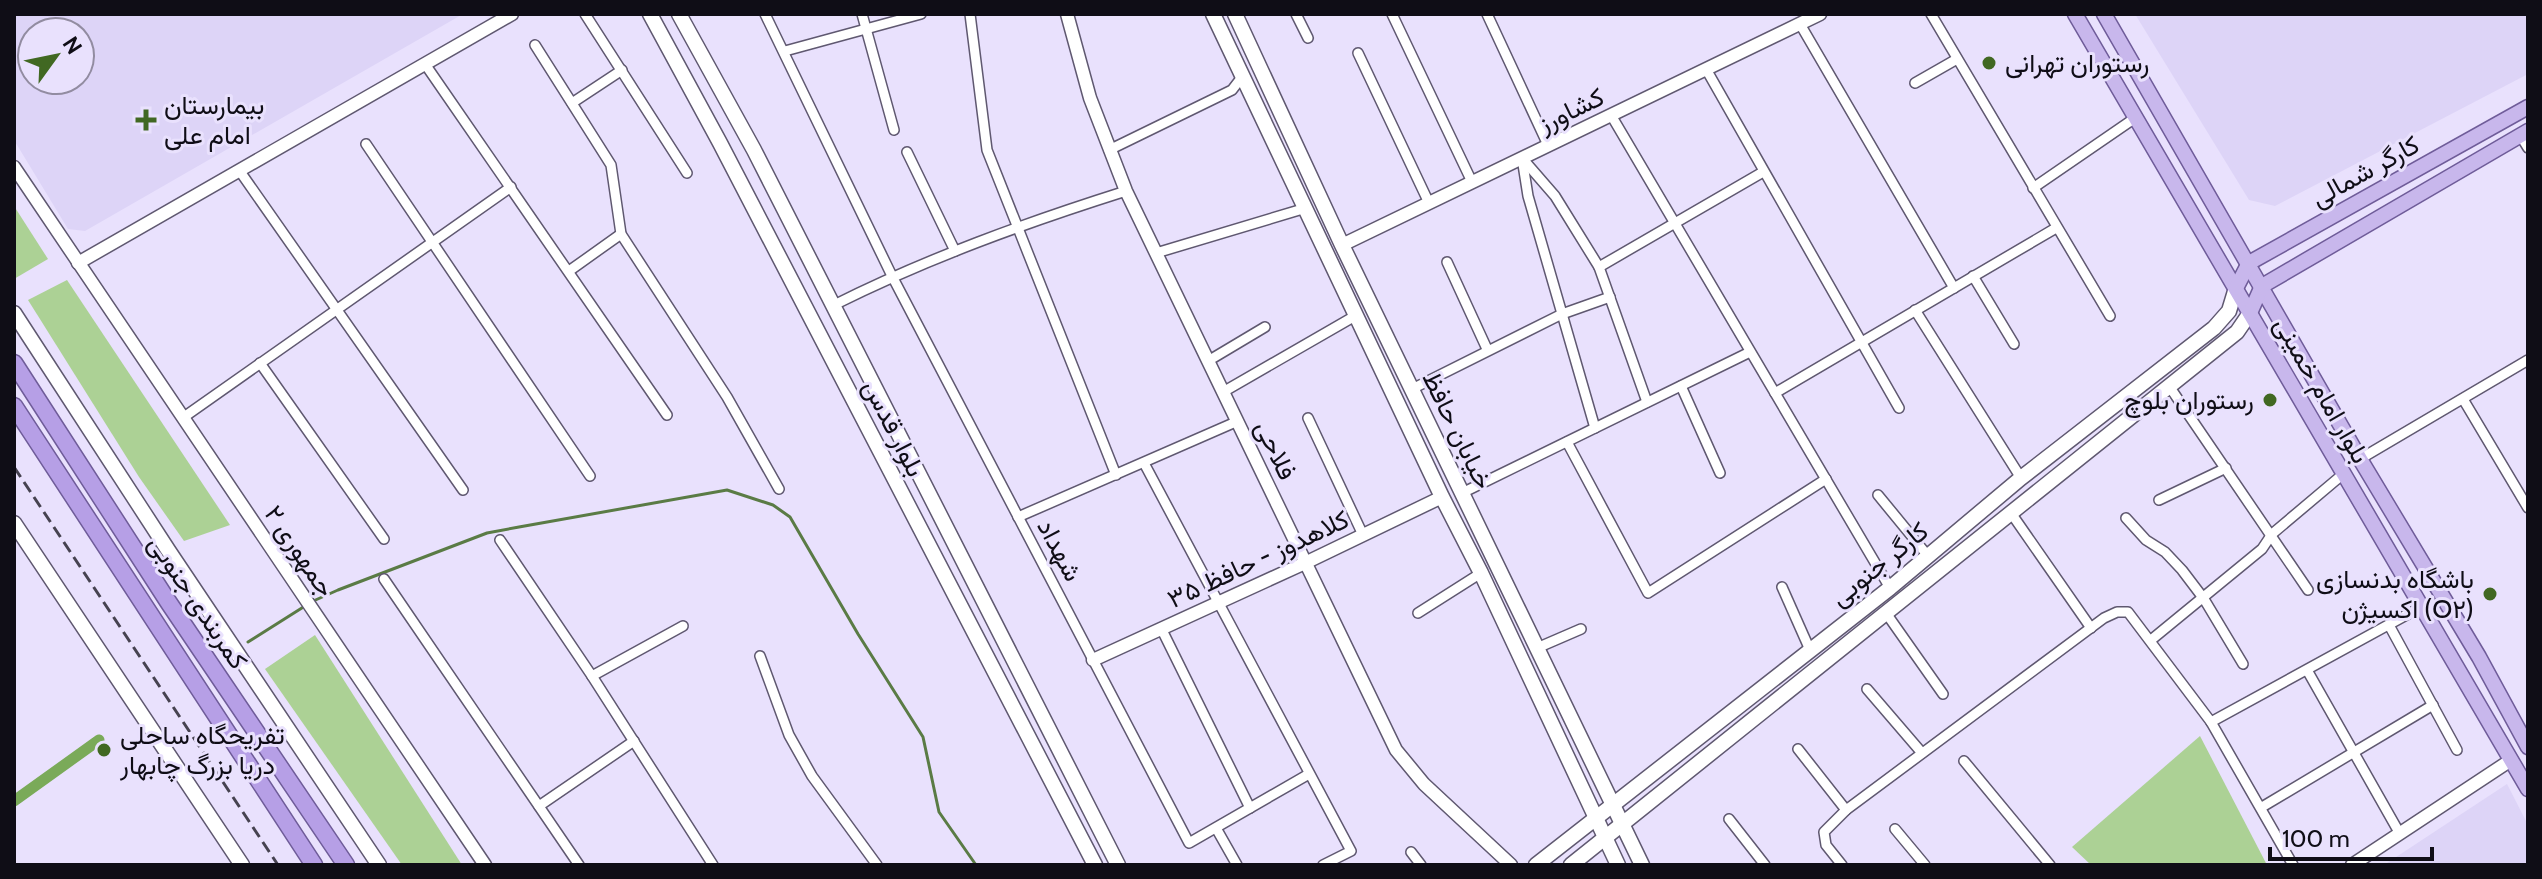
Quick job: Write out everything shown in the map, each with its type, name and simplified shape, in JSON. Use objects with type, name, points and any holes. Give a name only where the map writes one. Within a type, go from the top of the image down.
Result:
[{"type":"highway","name":"کمربندی جنوبی","points":[[14,363],[160,590],[346,865]]},
{"type":"highway","name":"کمربندی جنوبی","points":[[14,406],[314,865]]},
{"type":"main road","name":"بلوار قدس","points":[[650,14],[1095,865]]},
{"type":"main road","name":"بلوار قدس","points":[[679,14],[834,305],[1118,865]]},
{"type":"main road","name":"خیابان حافظ","points":[[1213,14],[1618,865]]},
{"type":"main road","name":"خیابان حافظ","points":[[1235,14],[1342,245],[1642,865]]},
{"type":"main road","name":"بلوار امام خمینی","points":[[2075,14],[2528,789]]},
{"type":"main road","name":"بلوار امام خمینی","points":[[2104,14],[2360,459],[2479,657],[2528,747]]},
{"type":"main road","name":"کارگر شمالی","points":[[2249,263],[2528,107]]},
{"type":"main road","points":[[1269,133],[1287,124]]},
{"type":"main road","name":"کارگر شمالی","points":[[2262,286],[2525,138]]},
{"type":"main road","points":[[2337,214],[2333,218],[2332,230],[2336,235],[2349,237]]},
{"type":"main road","points":[[2236,288],[2249,263]]},
{"type":"main road","points":[[2250,313],[2262,286]]},
{"type":"main road","name":"کارگر جنوبی","points":[[1536,865],[1890,588],[2021,478],[2214,328],[2229,311],[2236,288]]},
{"type":"main road","points":[[14,313],[379,865]]},
{"type":"main road","name":"کارگر جنوبی","points":[[1571,865],[2237,332],[2250,313]]},
{"type":"main road","points":[[1375,358],[1393,350]]},
{"type":"main road","points":[[876,445],[899,434]]},
{"type":"main road","points":[[2021,478],[2034,495]]},
{"type":"main road","points":[[14,523],[242,865]]},
{"type":"street","points":[[78,263],[512,14]]},
{"type":"street","points":[[585,14],[687,173]]},
{"type":"street","name":"شهداد","points":[[765,14],[892,276],[1189,843],[1216,828]]},
{"type":"street","points":[[862,14],[894,130]]},
{"type":"street","points":[[785,51],[921,14]]},
{"type":"street","points":[[970,14],[987,150],[1116,475]]},
{"type":"street","name":"فلاحی","points":[[1067,14],[1090,98],[1126,191],[1396,750],[1424,784],[1511,865]]},
{"type":"street","points":[[1296,14],[1308,38]]},
{"type":"street","points":[[1392,14],[1472,182]]},
{"type":"street","points":[[1487,14],[1548,145]]},
{"type":"street","name":"کشاورز","points":[[1342,245],[1820,14]]},
{"type":"street","points":[[1931,14],[2110,316]]},
{"type":"street","points":[[1800,24],[1954,288]]},
{"type":"street","points":[[535,45],[611,165],[621,234],[727,397],[779,489]]},
{"type":"street","points":[[1358,53],[1429,203]]},
{"type":"street","points":[[1915,83],[1957,59]]},
{"type":"street","points":[[425,64],[667,415]]},
{"type":"street","points":[[1706,69],[1899,408]]},
{"type":"street","points":[[572,103],[622,70]]},
{"type":"street","points":[[1109,150],[1232,90],[1242,77]]},
{"type":"street","points":[[1611,115],[1890,588]]},
{"type":"street","points":[[2033,188],[2135,118]]},
{"type":"street","points":[[366,144],[590,476]]},
{"type":"street","points":[[907,152],[955,251]]},
{"type":"street","points":[[1522,158],[1555,196],[1599,267],[1647,402]]},
{"type":"street","points":[[1522,158],[1528,196],[1595,428]]},
{"type":"street","name":"جمهوری ۲","points":[[14,167],[485,865]]},
{"type":"street","points":[[239,170],[463,490]]},
{"type":"street","points":[[1599,267],[1763,172]]},
{"type":"street","points":[[184,417],[511,187]]},
{"type":"street","points":[[834,305],[892,276],[1017,226],[1126,191]]},
{"type":"street","points":[[1156,253],[1306,208]]},
{"type":"street","points":[[1775,393],[2056,228]]},
{"type":"street","points":[[569,271],[621,234]]},
{"type":"street","points":[[1447,262],[1487,349]]},
{"type":"street","points":[[1973,276],[2014,344]]},
{"type":"street","points":[[1412,389],[1562,314],[1610,297]]},
{"type":"street","points":[[1915,310],[2021,478]]},
{"type":"street","points":[[1223,392],[1355,316]]},
{"type":"street","points":[[1208,361],[1265,327]]},
{"type":"street","points":[[1462,493],[1750,352]]},
{"type":"street","points":[[2360,459],[2528,360]]},
{"type":"street","points":[[260,363],[384,539]]},
{"type":"street","points":[[1681,386],[1720,473]]},
{"type":"street","points":[[2169,386],[2308,590]]},
{"type":"street","points":[[2463,399],[2528,508]]},
{"type":"street","points":[[1308,418],[1363,535]]},
{"type":"street","points":[[1018,517],[1238,421]]},
{"type":"street","points":[[1567,442],[1648,593],[1826,479]]},
{"type":"street","points":[[1144,463],[1351,851],[1323,865]]},
{"type":"street","points":[[2159,500],[2226,468]]},
{"type":"street","points":[[2151,640],[2262,549],[2272,534],[2342,475]]},
{"type":"street","points":[[1878,495],[1928,556]]},
{"type":"street","name":"کلاهدوز - حافظ ۳۵","points":[[1093,660],[1442,497]]},
{"type":"street","points":[[2011,513],[2091,628]]},
{"type":"street","points":[[2126,518],[2146,540],[2165,552],[2204,599],[2243,664]]},
{"type":"street","points":[[500,540],[713,865]]},
{"type":"street","points":[[1418,613],[1481,573]]},
{"type":"street","points":[[384,579],[579,865]]},
{"type":"street","points":[[1782,587],[1810,650]]},
{"type":"street","points":[[2211,722],[2421,607]]},
{"type":"street","points":[[1842,865],[1826,845],[1824,832],[1846,810],[2091,628],[2117,612],[2128,612],[2211,722],[2293,865]]},
{"type":"street","points":[[1886,613],[1943,694]]},
{"type":"street","points":[[2389,625],[2457,750]]},
{"type":"street","points":[[592,676],[683,626]]},
{"type":"street","points":[[1161,628],[1250,808]]},
{"type":"street","points":[[1537,648],[1581,629]]},
{"type":"street","points":[[760,656],[789,735],[812,776],[877,865]]},
{"type":"street","points":[[2307,670],[2400,834]]},
{"type":"street","points":[[1867,689],[1922,753]]},
{"type":"street","points":[[2262,807],[2433,705]]},
{"type":"street","points":[[539,806],[634,741]]},
{"type":"street","points":[[1798,749],[1846,810]]},
{"type":"street","points":[[2352,865],[2511,760]]},
{"type":"street","points":[[1964,761],[2050,865]]},
{"type":"street","points":[[1237,865],[1216,828],[1309,774]]},
{"type":"street","points":[[1729,819],[1765,865]]},
{"type":"street","points":[[1895,829],[1925,865]]},
{"type":"street","points":[[1411,852],[1421,865]]},
{"type":"shaded area","name":"بیمارستان امام علی","points":[[14,14],[463,14],[85,231],[68,229],[14,140]]},
{"type":"shaded area","points":[[2135,14],[2528,14],[2528,74],[2275,206],[2249,200]]},
{"type":"shaded area","points":[[2507,784],[2528,825],[2528,865],[2384,865]]},
{"type":"green space","points":[[14,206],[48,259],[14,279]]},
{"type":"green space","points":[[67,280],[230,525],[184,541],[139,477],[28,300]]},
{"type":"green space","points":[[315,635],[462,865],[402,865],[265,669]]},
{"type":"green space","points":[[2200,736],[2267,865],[2091,865],[2072,847]]},
{"type":"waterway","points":[[311,602],[487,533],[727,490],[773,505],[790,517],[923,737],[939,812],[976,865]]},
{"type":"waterway","points":[[248,642],[305,606]]},
{"type":"waterway","points":[[14,801],[99,740]]},
{"type":"railway","points":[[14,467],[278,865]]},
{"type":"place","name":"رستوران تهرانی","points":[[1989,63]]},
{"type":"place","name":"بیمارستان امام علی","points":[[146,120]]},
{"type":"place","name":"رستوران بلوچ","points":[[2270,400]]},
{"type":"place","name":"باشگاه بدنسازی اکسیژن (O۲)","points":[[2490,594]]},
{"type":"place","name":"تفریحگاه ساحلی دریا بزرگ چابهار","points":[[104,750]]}]
